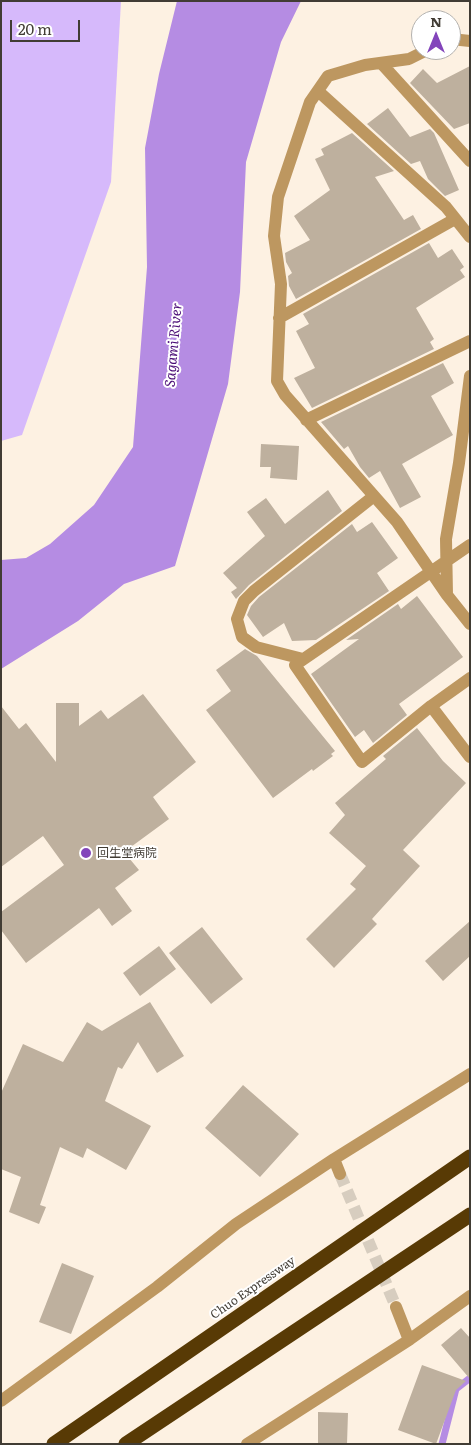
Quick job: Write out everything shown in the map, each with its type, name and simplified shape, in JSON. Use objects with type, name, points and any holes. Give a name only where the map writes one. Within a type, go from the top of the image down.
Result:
[{"type":"highway","name":"Chuo Expressway","points":[[54,1444],[470,1157]]},
{"type":"highway","points":[[126,1444],[470,1215]]},
{"type":"street","points":[[411,58],[365,65],[328,76],[310,102],[278,197],[274,236],[281,284],[276,381],[306,420],[398,522],[430,571],[470,624]]},
{"type":"street","points":[[381,63],[470,161]]},
{"type":"street","points":[[318,91],[446,207],[470,237]]},
{"type":"street","points":[[279,318],[455,219]]},
{"type":"street","points":[[306,420],[470,340]]},
{"type":"street","points":[[447,595],[446,539],[470,376]]},
{"type":"street","points":[[303,659],[256,647],[242,636],[238,619],[244,602],[254,591],[374,496]]},
{"type":"street","points":[[470,545],[295,665],[362,762],[431,706],[470,678]]},
{"type":"street","points":[[431,706],[470,757]]},
{"type":"street","points":[[1,1401],[157,1287],[236,1224],[334,1159],[470,1074]]},
{"type":"street","points":[[334,1159],[340,1174]]},
{"type":"street","points":[[247,1444],[409,1340],[470,1296]]},
{"type":"street","points":[[396,1307],[409,1340]]},
{"type":"shaded area","points":[[1,1],[121,1],[111,182],[22,435],[1,441]]},
{"type":"water","name":"Sagami River","points":[[177,1],[301,1],[281,42],[246,162],[240,292],[228,384],[175,566],[124,584],[78,621],[1,669],[1,560],[26,558],[50,544],[94,505],[133,447],[147,267],[145,148],[159,74]]},
{"type":"building","points":[[470,66],[470,123],[454,129],[410,83],[423,69],[437,83]]},
{"type":"building","points":[[388,108],[410,137],[430,129],[434,133],[459,190],[445,196],[428,179],[420,161],[411,164],[367,124]]},
{"type":"building","points":[[352,133],[394,171],[375,177],[404,220],[413,215],[421,229],[296,299],[289,286],[288,276],[292,273],[286,262],[285,253],[310,240],[294,216],[330,190],[315,159],[324,155],[321,149]]},
{"type":"building","points":[[429,243],[438,258],[452,249],[464,267],[460,270],[465,277],[416,308],[434,339],[430,342],[434,349],[312,408],[294,378],[315,368],[296,331],[309,324],[303,314]]},
{"type":"building","points":[[443,363],[454,383],[431,396],[453,435],[402,464],[421,497],[400,508],[380,471],[369,478],[348,446],[344,449],[321,422]]},
{"type":"building","points":[[261,444],[299,446],[297,480],[270,478],[271,467],[260,467]]},
{"type":"building","points":[[328,490],[342,511],[249,585],[236,599],[231,592],[237,588],[223,573],[265,536],[247,512],[266,498],[285,524]]},
{"type":"building","points":[[372,522],[398,558],[377,573],[389,591],[316,640],[292,641],[284,623],[263,637],[247,615],[251,606],[259,597],[352,524],[357,532]]},
{"type":"building","points":[[417,596],[463,657],[399,704],[407,715],[373,743],[364,730],[355,737],[311,674],[359,639],[346,640],[398,604],[401,609]]},
{"type":"building","points":[[245,649],[257,656],[335,751],[331,754],[333,756],[273,798],[206,710],[231,691],[216,670]]},
{"type":"building","points":[[143,694],[196,762],[153,797],[169,819],[124,852],[139,870],[115,888],[132,911],[112,926],[99,908],[26,963],[1,930],[1,912],[64,865],[43,836],[1,867],[1,706],[19,729],[26,723],[56,762],[56,703],[79,703],[79,726],[101,710],[108,719]]},
{"type":"building","points":[[417,728],[443,761],[466,783],[403,850],[420,866],[372,919],[377,924],[334,968],[306,939],[356,889],[350,884],[366,866],[329,833],[345,815],[335,803],[386,759],[383,756]]},
{"type":"building","points":[[470,921],[470,956],[443,981],[425,961]]},
{"type":"building","points":[[202,927],[243,979],[211,1004],[169,953]]},
{"type":"building","points":[[159,946],[176,969],[140,996],[123,973]]},
{"type":"building","points":[[150,1002],[184,1056],[157,1073],[138,1042],[122,1069],[118,1067],[105,1101],[151,1126],[126,1170],[87,1148],[83,1158],[60,1147],[40,1205],[46,1207],[39,1224],[9,1212],[21,1177],[1,1169],[1,1093],[23,1044],[63,1062],[87,1022],[102,1031]]},
{"type":"building","points":[[243,1085],[299,1134],[260,1177],[205,1128]]},
{"type":"building","points":[[62,1263],[94,1276],[71,1334],[39,1322]]},
{"type":"building","points":[[461,1328],[470,1338],[470,1379],[441,1345]]},
{"type":"building","points":[[422,1365],[466,1381],[456,1390],[436,1444],[398,1430]]},
{"type":"building","points":[[318,1412],[348,1413],[347,1444],[318,1444]]},
{"type":"waterway","points":[[442,1444],[456,1389],[470,1378]]},
{"type":"tunnel","points":[[340,1174],[396,1307]]},
{"type":"place","name":"回生堂病院","points":[[86,853]]}]
